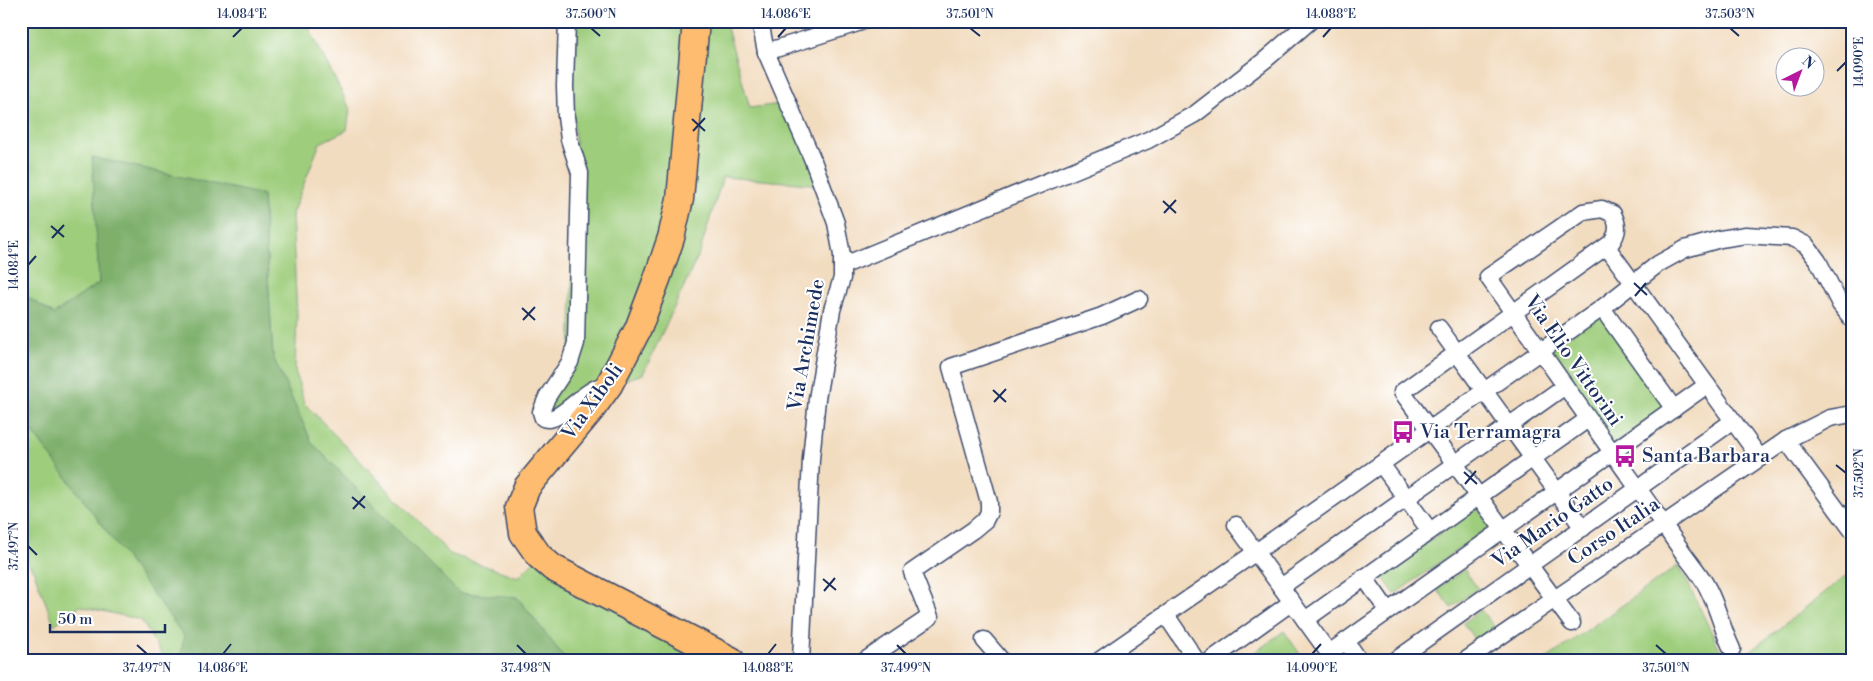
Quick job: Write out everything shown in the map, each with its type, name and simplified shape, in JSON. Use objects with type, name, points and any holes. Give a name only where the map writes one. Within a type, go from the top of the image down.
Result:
[{"type":"main road","name":"Via Xiboli","points":[[696,21],[680,199],[670,238],[638,329],[609,385],[591,410],[527,487],[519,507],[523,533],[538,556],[553,568],[731,660]]},
{"type":"street","points":[[567,21],[566,117],[569,138],[580,173],[576,344],[570,362],[547,397],[541,412],[543,418],[547,420],[555,418],[590,390],[600,385],[609,385]]},
{"type":"street","name":"Via Archimede","points":[[760,21],[766,52],[812,158],[836,223],[842,256],[842,278],[832,310],[817,399],[811,459],[802,660]]},
{"type":"street","points":[[766,52],[864,21]]},
{"type":"street","points":[[842,266],[1148,140],[1194,114],[1265,60],[1310,21]]},
{"type":"street","name":"Via Elio Vittorini","points":[[1606,247],[1617,234],[1617,222],[1613,214],[1602,209],[1583,212],[1488,277],[1708,587],[1732,649]]},
{"type":"street","points":[[1100,660],[1602,308],[1658,264],[1685,249],[1746,235],[1792,238],[1806,246],[1818,261],[1840,304],[1852,319]]},
{"type":"street","points":[[1572,623],[1402,392],[1606,247],[1760,458]]},
{"type":"street","points":[[866,660],[930,617],[912,572],[973,530],[985,520],[989,512],[989,502],[951,367],[1102,316],[1139,299]]},
{"type":"street","points":[[1602,308],[1674,409]]},
{"type":"street","points":[[1439,328],[1583,528]]},
{"type":"street","points":[[1236,525],[1331,656],[1346,641],[1707,385]]},
{"type":"street","points":[[1281,587],[1564,386]]},
{"type":"street","name":"Corso Italia","points":[[1466,660],[1786,440],[1830,418],[1852,414]]},
{"type":"street","points":[[1305,620],[1588,419]]},
{"type":"street","name":"Via Mario Gatto","points":[[1396,660],[1733,421]]},
{"type":"street","points":[[1786,440],[1852,530]]},
{"type":"street","points":[[1381,464],[1430,531]]},
{"type":"street","points":[[1364,577],[1388,611]]},
{"type":"street","points":[[1211,660],[1292,602]]},
{"type":"street","points":[[1166,614],[1196,660]]},
{"type":"street","points":[[984,640],[1001,660]]},
{"type":"street","points":[[1346,641],[1359,660]]},
{"type":"green space","points":[[21,21],[309,21],[310,30],[350,109],[347,130],[320,143],[292,214],[297,315],[295,370],[304,403],[450,554],[518,577],[539,556],[731,660],[566,660],[517,597],[459,594],[312,443],[273,357],[263,195],[93,158],[99,283],[54,314],[21,293]]},
{"type":"green space","points":[[567,21],[725,21],[750,108],[788,103],[822,185],[723,177],[699,254],[643,374],[609,385],[547,420],[547,397],[570,362],[576,155]]},
{"type":"green space","points":[[92,157],[263,195],[273,357],[312,443],[459,593],[517,597],[566,660],[180,660],[184,636],[21,416],[21,293],[54,314],[99,283]]},
{"type":"green space","points":[[1601,314],[1667,407],[1613,445],[1547,351]]},
{"type":"green space","points":[[21,416],[185,636],[180,660],[165,660],[141,620],[80,606],[54,625],[34,572],[21,552]]},
{"type":"green space","points":[[1477,507],[1491,526],[1395,594],[1381,575]]},
{"type":"green space","points":[[1679,565],[1725,660],[1545,660]]},
{"type":"green space","points":[[1464,569],[1478,589],[1451,608],[1437,589]]},
{"type":"green space","points":[[1852,571],[1852,660],[1739,660]]},
{"type":"green space","points":[[1481,610],[1494,627],[1475,640],[1463,623]]},
{"type":"green space","points":[[1284,631],[1304,660],[1244,660]]},
{"type":"place","name":"Via Terramagra","points":[[1403,432]]},
{"type":"place","name":"Santa Barbara","points":[[1625,456]]}]
